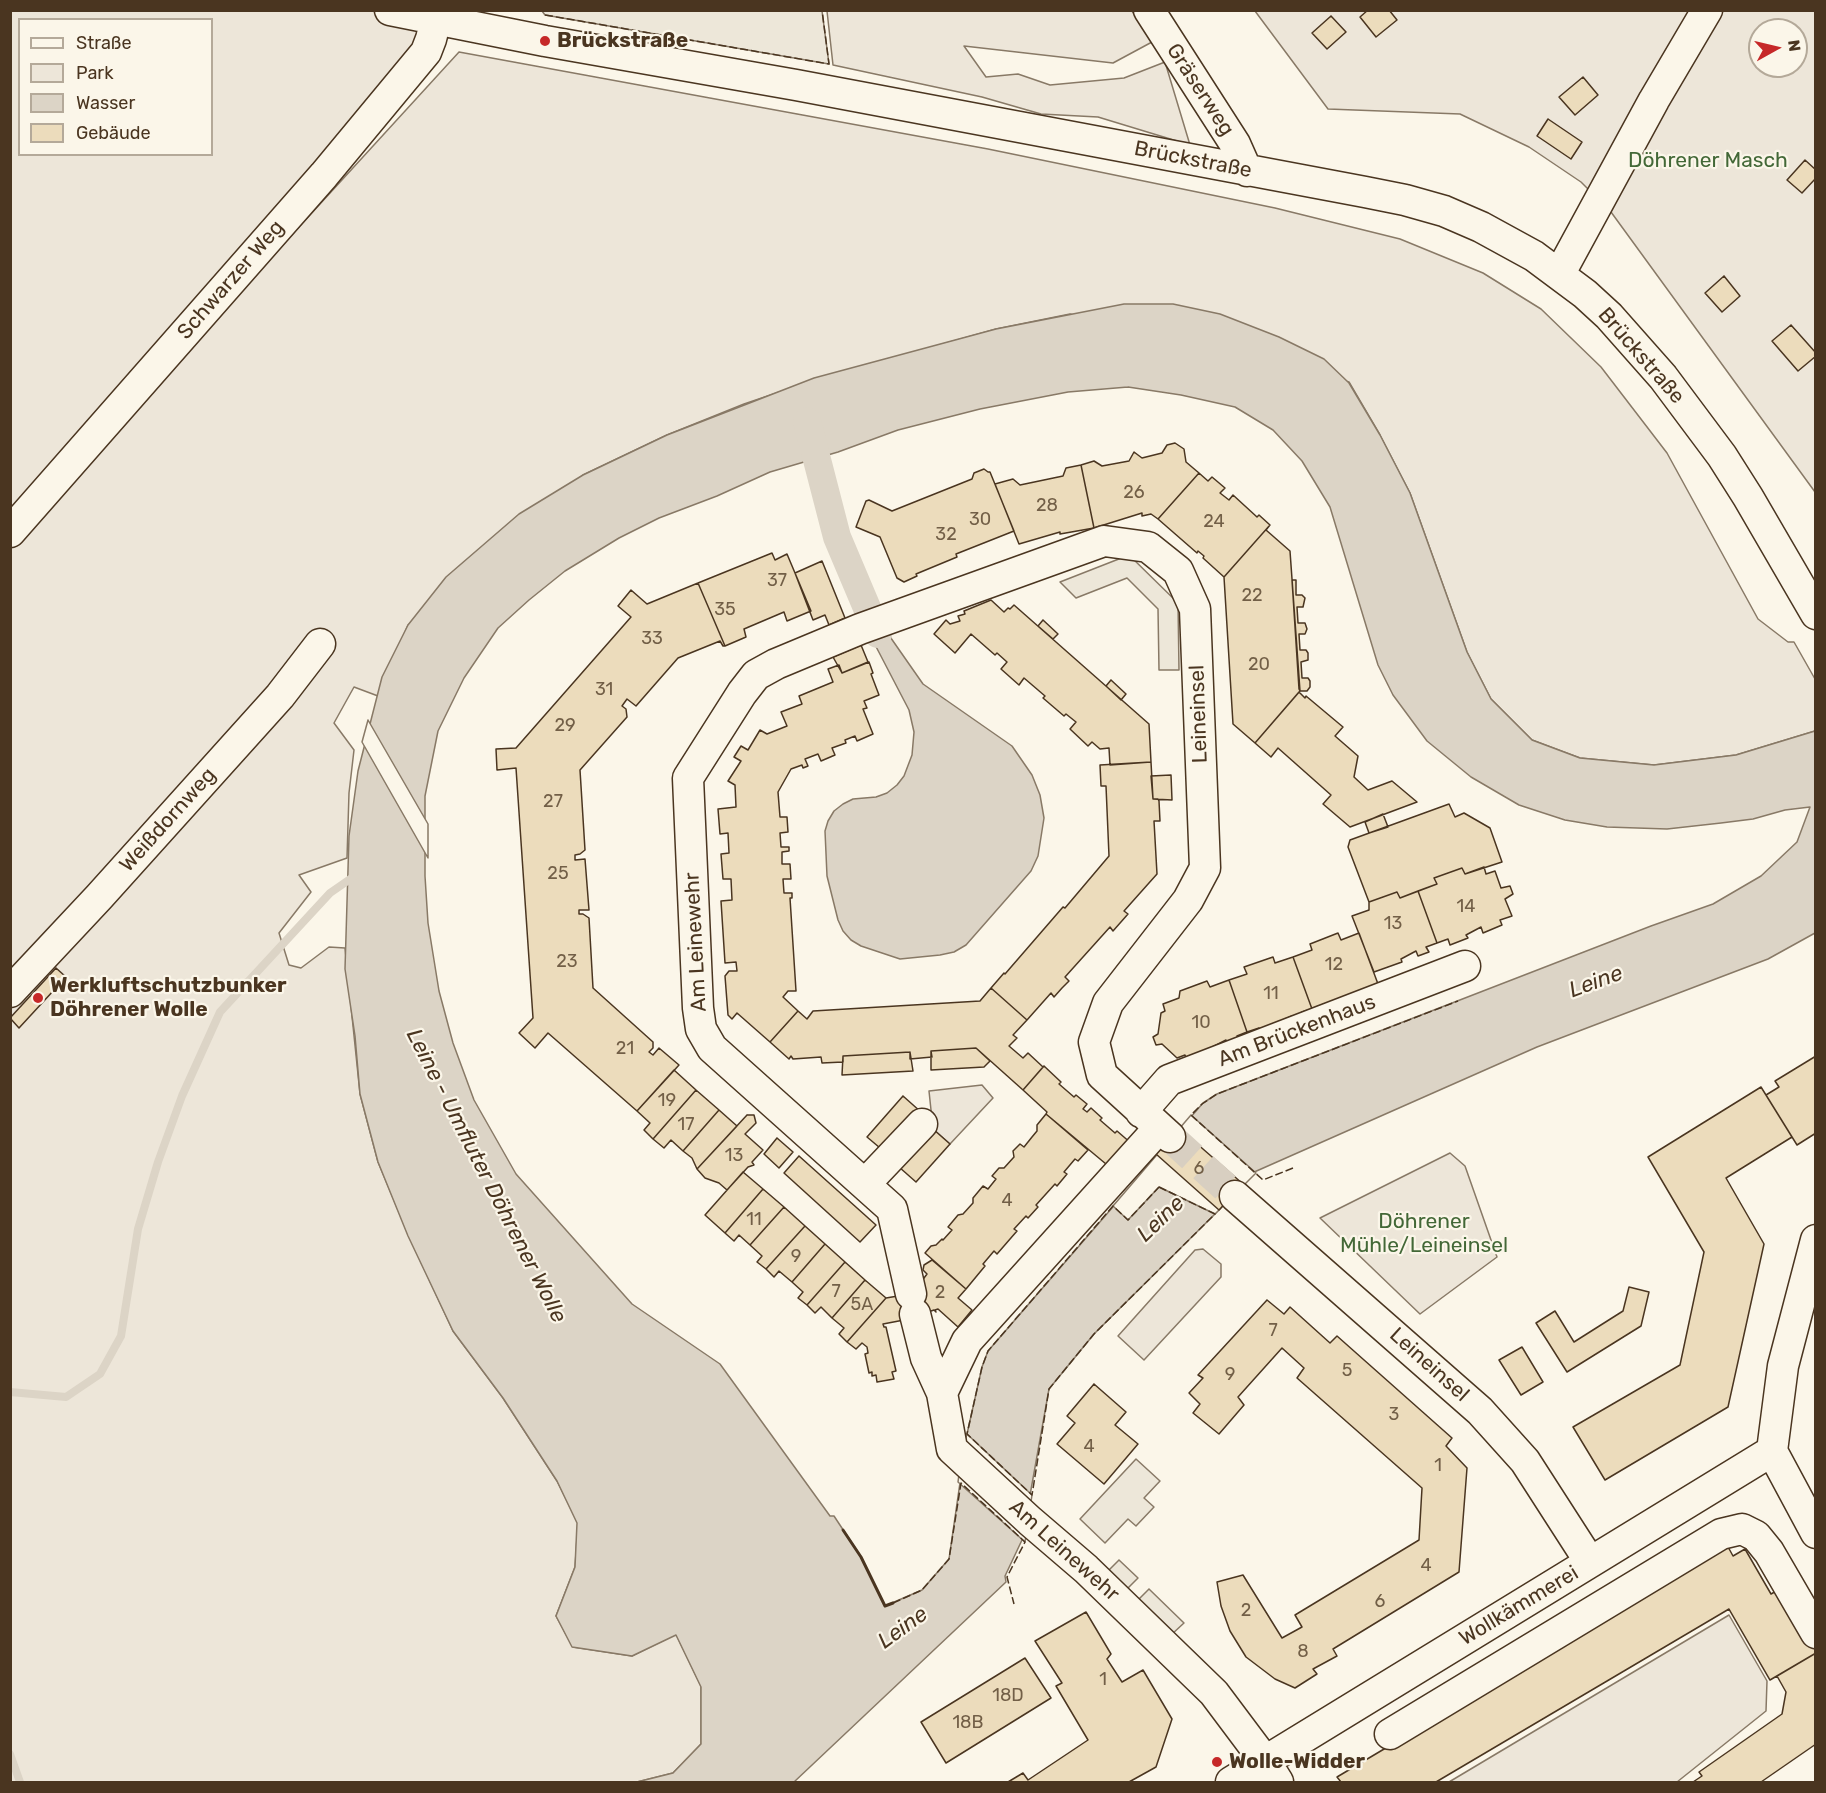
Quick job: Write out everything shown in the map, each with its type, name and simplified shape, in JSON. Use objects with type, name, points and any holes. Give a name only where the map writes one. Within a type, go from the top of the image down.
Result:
[{"type":"street","name":"Brückstraße","points":[[390,10],[436,19],[515,22],[902,105],[1395,198],[1444,211],[1509,240],[1560,273],[1616,324],[1694,416],[1748,497],[1815,614]]},
{"type":"street","name":"Gräserweg","points":[[1149,10],[1235,144],[1247,171]]},
{"type":"street","points":[[1560,273],[1654,100],[1707,10]]},
{"type":"street","name":"Schwarzer Weg","points":[[10,532],[324,175],[426,52],[436,19]]},
{"type":"street","name":"Leineinsel","points":[[874,624],[1104,541],[1148,547],[1178,571],[1196,609],[1205,868],[1188,900],[1108,1002],[1094,1042],[1102,1075],[1157,1125]]},
{"type":"street","name":"Am Leinewehr","points":[[874,624],[776,664],[756,675],[688,778],[698,1008],[701,1029],[712,1048],[892,1209],[926,1359],[942,1393],[952,1449],[1086,1569],[1214,1693],[1271,1772]]},
{"type":"street","name":"Weißdornweg","points":[[10,992],[274,703],[320,644]]},
{"type":"street","name":"Am Brückenhaus","points":[[942,1393],[967,1341],[1157,1125],[1169,1080],[1465,966]]},
{"type":"street","points":[[865,1184],[922,1124]]},
{"type":"street","name":"Leineinsel","points":[[1235,1196],[1480,1411],[1526,1461],[1590,1562]]},
{"type":"street","points":[[1769,1552],[1814,1529],[1772,1451],[1783,1366],[1815,1240]]},
{"type":"street","name":"Wollkämmerei","points":[[1231,1782],[1271,1772],[1590,1562],[1772,1451]]},
{"type":"street","points":[[1390,1734],[1721,1534],[1742,1529],[1756,1536],[1769,1552],[1815,1633]]},
{"type":"green space","points":[[383,10],[428,17],[419,47],[11,519],[11,11]]},
{"type":"green space","points":[[827,11],[1132,11],[1152,42],[1113,63],[964,46],[986,77],[1018,74],[1050,85],[1124,78],[1165,62],[1190,145],[1098,117],[1041,114],[982,97],[833,65]]},
{"type":"green space","name":"Döhrener Masch","points":[[1255,11],[1815,11],[1815,492],[1611,212],[1581,182],[1529,147],[1460,114],[1328,109]]},
{"type":"green space","points":[[459,52],[988,149],[1275,208],[1400,239],[1483,273],[1541,309],[1601,367],[1667,453],[1758,619],[1788,642],[1794,642],[1815,679],[1815,731],[1736,755],[1654,765],[1580,758],[1532,740],[1491,699],[1467,652],[1410,493],[1349,382],[1070,314],[996,329],[812,381],[744,404],[667,435],[583,475],[408,625],[378,696],[354,687],[334,723],[354,750],[349,793],[347,858],[299,875],[311,892],[279,933],[289,965],[301,968],[329,947],[345,948],[360,1094],[378,1162],[453,1331],[503,1398],[557,1481],[578,1523],[575,1567],[556,1616],[573,1647],[632,1656],[676,1634],[701,1686],[701,1744],[673,1773],[637,1782],[11,1782],[11,547],[84,462]]},
{"type":"green space","points":[[982,1085],[993,1098],[950,1144],[933,1129],[929,1091]]},
{"type":"green space","name":"Döhrener Mühle/Leineinsel","points":[[1450,1153],[1465,1166],[1497,1257],[1420,1314],[1320,1218]]},
{"type":"green space","points":[[1203,1249],[1221,1264],[1221,1277],[1144,1360],[1118,1336],[1195,1250]]},
{"type":"green space","points":[[1729,1615],[1767,1681],[1766,1711],[1677,1782],[1449,1782]]},
{"type":"shaded area","points":[[542,11],[822,11],[829,64],[545,15]]},
{"type":"shaded area","points":[[1129,555],[1178,603],[1179,670],[1159,670],[1158,609],[1127,578],[1076,598],[1060,582]]},
{"type":"shaded area","points":[[1136,1459],[1160,1481],[1144,1498],[1154,1507],[1136,1526],[1128,1519],[1105,1543],[1080,1519]]},
{"type":"shaded area","points":[[1119,1560],[1138,1578],[1125,1591],[1106,1573]]},
{"type":"shaded area","points":[[1149,1589],[1184,1623],[1171,1635],[1137,1601]]},
{"type":"water","points":[[1124,304],[1173,304],[1220,314],[1279,337],[1324,359],[1349,383],[1380,435],[1410,493],[1467,652],[1491,699],[1532,740],[1580,758],[1654,765],[1736,755],[1815,731],[1815,933],[1768,959],[1537,1047],[1252,1173],[1215,1214],[1094,1334],[1049,1389],[1022,1540],[1005,1576],[1006,1582],[794,1782],[637,1782],[673,1773],[701,1744],[701,1687],[676,1635],[632,1656],[572,1647],[556,1616],[575,1567],[577,1523],[557,1481],[503,1398],[453,1331],[408,1236],[378,1162],[360,1094],[355,1036],[345,969],[349,836],[358,771],[382,677],[408,625],[446,577],[519,514],[583,475],[667,435],[814,378],[996,329]],"holes":[[[1128,387],[1181,395],[1235,407],[1273,430],[1302,461],[1330,507],[1378,665],[1393,695],[1427,741],[1471,777],[1519,805],[1565,820],[1607,827],[1667,829],[1753,819],[1785,810],[1810,807],[1797,842],[1761,876],[1713,904],[1217,1094],[1203,1103],[988,1351],[982,1367],[967,1434],[949,1559],[922,1590],[885,1606],[861,1557],[834,1516],[830,1516],[720,1364],[632,1304],[516,1174],[474,1100],[453,1043],[439,991],[428,923],[425,876],[425,796],[438,731],[464,678],[498,628],[565,571],[619,538],[659,518],[717,496],[770,472],[838,452],[898,430],[980,409],[1068,392]]]},
{"type":"water","points":[[886,631],[923,684],[1012,746],[1032,775],[1040,795],[1044,818],[1038,856],[1031,871],[966,945],[954,952],[940,955],[900,959],[861,946],[851,940],[843,931],[838,920],[827,876],[825,831],[834,811],[853,799],[876,797],[887,793],[904,776],[912,755],[914,732],[909,710],[871,637]]},
{"type":"pier","points":[[368,720],[428,824],[428,858],[362,742]]},
{"type":"pier","points":[[1191,1115],[1256,1173],[1215,1214],[1159,1187],[1128,1220],[1113,1206]]},
{"type":"pier","points":[[967,1434],[1032,1495],[1025,1542],[958,1482],[962,1450]]},
{"type":"building","points":[[1368,10],[1389,10],[1397,20],[1376,37],[1360,17]]},
{"type":"building","points":[[1331,16],[1346,32],[1327,49],[1312,33]]},
{"type":"building","points":[[1583,77],[1598,95],[1575,115],[1559,97]]},
{"type":"building","points":[[1548,119],[1582,142],[1571,159],[1537,136]]},
{"type":"building","points":[[1805,160],[1816,170],[1816,178],[1802,193],[1787,180]]},
{"type":"building","points":[[1724,276],[1740,296],[1722,312],[1705,293]]},
{"type":"building","points":[[1791,325],[1816,353],[1816,356],[1798,371],[1772,341]]},
{"type":"building","points":[[1175,443],[1184,449],[1186,462],[1199,473],[1158,519],[1151,514],[1142,516],[1142,513],[1094,528],[1081,465],[1094,461],[1102,466],[1129,461],[1134,452],[1142,458],[1162,453],[1167,445]]},
{"type":"building","points":[[1081,465],[1094,528],[1060,534],[1060,532],[1019,544],[995,484],[1013,479],[1020,485],[1063,476],[1066,468]]},
{"type":"building","points":[[984,469],[990,472],[1014,531],[956,554],[957,557],[916,574],[917,576],[904,582],[897,578],[880,537],[856,527],[866,501],[869,500],[892,511],[972,479],[974,473]]},
{"type":"building","points":[[1199,473],[1208,481],[1212,477],[1225,488],[1220,493],[1229,500],[1233,495],[1257,517],[1259,515],[1270,525],[1224,577],[1203,558],[1204,556],[1198,551],[1197,553],[1158,519]]},
{"type":"building","points":[[1270,525],[1266,530],[1290,551],[1300,691],[1255,743],[1233,724],[1224,577]]},
{"type":"building","points":[[772,553],[775,560],[787,554],[811,611],[787,621],[784,612],[744,629],[746,637],[725,646],[698,583]]},
{"type":"building","points":[[822,561],[845,618],[829,625],[825,615],[813,620],[795,573]]},
{"type":"building","points":[[1292,580],[1296,580],[1296,595],[1302,595],[1305,598],[1303,607],[1297,607],[1298,623],[1305,623],[1307,629],[1305,634],[1299,634],[1300,650],[1306,650],[1308,653],[1308,660],[1301,662],[1302,678],[1308,678],[1310,681],[1307,691],[1299,689]]},
{"type":"building","points":[[698,583],[725,646],[720,641],[678,658],[636,706],[627,699],[622,706],[626,709],[627,717],[580,770],[585,850],[575,855],[575,860],[585,859],[589,910],[579,910],[579,914],[589,918],[593,988],[653,1042],[653,1048],[649,1052],[653,1055],[659,1048],[679,1065],[637,1111],[548,1033],[535,1048],[519,1033],[533,1018],[516,768],[497,770],[496,749],[516,748],[631,617],[618,606],[631,590],[647,604]]},
{"type":"building","points":[[991,600],[1004,612],[1014,605],[1149,724],[1151,762],[1110,765],[1109,748],[1100,749],[1092,742],[1088,746],[1070,729],[1076,722],[1066,714],[1064,716],[1024,678],[1019,685],[1001,669],[1007,662],[997,653],[995,655],[971,634],[955,653],[934,634],[946,620],[950,624],[960,621],[958,616],[965,614],[964,611]]},
{"type":"building","points":[[1043,620],[1058,634],[1053,639],[1038,626]]},
{"type":"building","points":[[861,645],[868,662],[842,673],[833,657]]},
{"type":"building","points":[[869,662],[879,695],[864,701],[867,708],[863,709],[873,734],[857,741],[855,736],[845,740],[846,743],[832,748],[835,755],[821,761],[818,754],[805,759],[808,766],[803,768],[802,765],[791,769],[778,792],[780,817],[787,817],[788,832],[780,833],[781,847],[789,847],[789,851],[782,852],[782,864],[790,864],[791,879],[783,879],[784,893],[792,893],[792,898],[790,898],[796,991],[788,991],[783,997],[798,1011],[770,1042],[737,1013],[732,1019],[728,1015],[725,976],[729,971],[737,971],[736,962],[725,963],[721,901],[732,900],[731,879],[723,879],[721,854],[729,853],[728,833],[720,834],[718,809],[736,807],[735,785],[728,781],[741,761],[734,757],[741,746],[748,750],[760,730],[767,734],[787,726],[781,712],[802,704],[799,696],[833,682],[828,669],[839,665],[842,673]]},
{"type":"building","points":[[1111,680],[1126,694],[1121,700],[1106,686]]},
{"type":"building","points":[[1299,692],[1343,727],[1335,736],[1358,756],[1354,777],[1368,790],[1392,781],[1417,802],[1350,827],[1323,804],[1331,795],[1278,748],[1271,757],[1255,743]]},
{"type":"building","points":[[1151,762],[1153,799],[1159,801],[1160,821],[1154,821],[1157,874],[1124,911],[1128,914],[1113,931],[1110,927],[1065,977],[1069,981],[1054,997],[1051,993],[1027,1020],[991,988],[1063,907],[1065,908],[1109,856],[1106,786],[1101,786],[1100,765]]},
{"type":"building","points":[[1171,775],[1172,800],[1153,799],[1151,776]]},
{"type":"building","points":[[1449,804],[1455,817],[1464,813],[1490,828],[1502,862],[1465,874],[1462,868],[1434,878],[1437,884],[1400,898],[1397,892],[1369,902],[1348,847],[1350,840]]},
{"type":"building","points":[[1383,814],[1388,827],[1369,833],[1365,822]]},
{"type":"building","points":[[1484,867],[1486,874],[1495,871],[1501,888],[1510,886],[1513,894],[1505,899],[1512,916],[1500,920],[1502,925],[1483,933],[1481,927],[1466,935],[1468,938],[1450,945],[1448,939],[1437,943],[1418,891],[1437,884],[1434,878],[1462,868],[1465,874]]},
{"type":"building","points":[[1418,891],[1437,943],[1426,947],[1429,952],[1418,956],[1416,951],[1401,959],[1402,962],[1374,972],[1352,916],[1369,910],[1369,902],[1397,892],[1400,898]]},
{"type":"building","points":[[1338,933],[1341,940],[1359,933],[1378,984],[1326,1010],[1324,1004],[1312,1009],[1293,957],[1312,950],[1310,944]]},
{"type":"building","points":[[1273,957],[1275,963],[1293,957],[1312,1009],[1302,1012],[1304,1018],[1293,1021],[1292,1016],[1260,1034],[1259,1028],[1247,1032],[1229,980],[1247,974],[1244,967]]},
{"type":"building","name":"Werkluftschutzbunker Döhrener Wolle","points":[[56,968],[66,977],[19,1028],[10,1018]]},
{"type":"building","points":[[1229,980],[1247,1032],[1237,1036],[1239,1042],[1228,1046],[1226,1040],[1187,1060],[1185,1055],[1177,1058],[1162,1044],[1156,1045],[1153,1037],[1158,1034],[1161,1013],[1165,1011],[1163,1004],[1179,998],[1180,991],[1207,981],[1210,987]]},
{"type":"building","points":[[991,988],[1027,1020],[1013,1035],[1017,1038],[1009,1046],[1023,1058],[1028,1053],[1043,1067],[1023,1090],[976,1048],[931,1051],[932,1057],[910,1059],[910,1052],[843,1056],[843,1062],[822,1063],[821,1057],[793,1059],[791,1056],[789,1059],[770,1042],[798,1011],[807,1019],[813,1011],[980,1001]]},
{"type":"building","points":[[976,1048],[990,1061],[984,1067],[931,1070],[931,1051]]},
{"type":"building","points":[[910,1052],[913,1071],[842,1075],[843,1056]]},
{"type":"building","points":[[1816,1056],[1816,1133],[1797,1145],[1766,1095],[1779,1087],[1775,1081]]},
{"type":"building","points":[[1044,1066],[1061,1082],[1059,1084],[1074,1097],[1076,1095],[1087,1104],[1083,1109],[1087,1112],[1091,1108],[1102,1118],[1100,1120],[1132,1144],[1112,1169],[1046,1114],[1047,1112],[1023,1090]]},
{"type":"building","points":[[674,1070],[696,1090],[653,1139],[644,1130],[650,1123],[637,1111]]},
{"type":"building","points":[[1761,1087],[1792,1137],[1726,1178],[1764,1244],[1728,1407],[1605,1480],[1573,1427],[1680,1365],[1704,1252],[1648,1157]]},
{"type":"building","points":[[696,1090],[719,1110],[683,1151],[671,1140],[664,1148],[653,1139]]},
{"type":"building","points":[[903,1096],[921,1112],[886,1153],[867,1137]]},
{"type":"building","points":[[719,1110],[737,1126],[697,1169],[692,1158],[683,1151]]},
{"type":"building","points":[[1046,1114],[1088,1150],[1078,1161],[1075,1159],[1064,1172],[1067,1174],[1036,1205],[1038,1207],[1028,1218],[1026,1216],[1014,1229],[1017,1231],[997,1254],[994,1251],[966,1289],[925,1253],[952,1230],[948,1227],[973,1203],[973,1198],[983,1186],[988,1189],[996,1179],[992,1176],[1014,1157],[1013,1151],[1020,1144],[1024,1147],[1037,1131],[1037,1125]]},
{"type":"building","points":[[747,1115],[754,1115],[756,1123],[745,1134],[763,1150],[752,1162],[754,1165],[748,1167],[727,1190],[719,1183],[705,1178],[697,1169]]},
{"type":"building","points":[[1179,1128],[1243,1184],[1219,1210],[1156,1154]]},
{"type":"building","points":[[933,1129],[950,1144],[916,1182],[899,1167]]},
{"type":"building","points":[[777,1138],[793,1152],[779,1168],[764,1154]]},
{"type":"building","points":[[799,1156],[876,1225],[860,1242],[784,1173]]},
{"type":"building","points":[[743,1172],[763,1189],[725,1233],[705,1215]]},
{"type":"building","points":[[763,1189],[784,1207],[750,1245],[739,1235],[734,1241],[725,1233]]},
{"type":"building","points":[[784,1207],[805,1226],[766,1269],[757,1262],[762,1256],[750,1245]]},
{"type":"building","points":[[805,1226],[825,1244],[792,1282],[779,1271],[774,1277],[766,1269]]},
{"type":"building","points":[[825,1244],[845,1262],[807,1305],[798,1298],[803,1292],[792,1282]]},
{"type":"building","points":[[932,1260],[966,1289],[958,1298],[972,1310],[958,1327],[938,1309],[935,1310],[936,1312],[934,1310],[928,1312],[912,1294],[927,1274],[923,1270],[924,1265]]},
{"type":"building","points":[[845,1262],[865,1280],[832,1318],[821,1307],[815,1313],[807,1305]]},
{"type":"building","points":[[865,1280],[886,1298],[847,1342],[839,1334],[844,1328],[832,1318]]},
{"type":"building","points":[[1629,1287],[1649,1292],[1641,1326],[1567,1372],[1536,1323],[1555,1311],[1574,1342],[1623,1311]]},
{"type":"building","points":[[898,1296],[917,1314],[904,1320],[883,1324],[886,1327],[896,1371],[892,1372],[894,1379],[877,1382],[876,1375],[872,1376],[872,1372],[869,1373],[865,1354],[868,1353],[867,1347],[862,1343],[856,1349],[847,1342],[886,1298]]},
{"type":"building","points":[[1267,1300],[1284,1314],[1290,1307],[1330,1343],[1337,1336],[1452,1438],[1446,1446],[1467,1468],[1459,1572],[1333,1649],[1337,1656],[1313,1669],[1317,1674],[1295,1688],[1275,1679],[1246,1657],[1230,1631],[1221,1606],[1217,1582],[1243,1575],[1282,1638],[1302,1627],[1295,1615],[1419,1540],[1422,1488],[1297,1378],[1304,1368],[1282,1348],[1238,1397],[1244,1405],[1219,1434],[1193,1413],[1200,1404],[1189,1393],[1203,1378],[1198,1375]]},
{"type":"building","points":[[1522,1347],[1543,1382],[1521,1395],[1499,1360]]},
{"type":"building","points":[[1094,1384],[1126,1412],[1115,1425],[1138,1444],[1104,1484],[1057,1444],[1075,1423],[1067,1416]]},
{"type":"building","points":[[1727,1545],[1733,1556],[1745,1549],[1771,1594],[1780,1589],[1816,1648],[1816,1653],[1770,1680],[1729,1609],[1436,1782],[1341,1782],[1337,1777]]},
{"type":"building","points":[[1086,1612],[1111,1654],[1107,1659],[1122,1682],[1143,1670],[1172,1719],[1156,1767],[1129,1782],[1008,1782],[1023,1773],[1028,1780],[1088,1740],[1056,1686],[1062,1683],[1035,1641]]},
{"type":"building","points":[[1816,1653],[1816,1744],[1761,1782],[1693,1782],[1702,1776],[1699,1772],[1782,1714],[1786,1692],[1777,1676]]},
{"type":"building","points":[[1025,1658],[1051,1698],[946,1763],[921,1722]]},
{"type":"waterway","points":[[807,421],[837,537],[878,634]]},
{"type":"waterway","points":[[10,1392],[66,1397],[100,1374],[121,1336],[138,1229],[158,1162],[182,1096],[220,1012],[330,893],[356,875]]},
{"type":"waterway","points":[[10,1754],[20,1782]]},
{"type":"tunnel","points":[[1170,1137],[1235,1196]]},
{"type":"fence","points":[[545,15],[829,64],[822,10]]},
{"type":"fence","points":[[1293,1168],[1263,1180],[1191,1115],[1217,1094],[1458,1001]]},
{"type":"fence","points":[[1159,1187],[1215,1214],[1094,1334],[1049,1389],[1032,1495],[967,1434],[982,1367],[988,1351],[1113,1206],[1128,1220],[1159,1187]]},
{"type":"fence","points":[[893,1603],[922,1590],[949,1559],[961,1483],[1025,1542],[1007,1577],[1014,1604]]},
{"type":"wall","points":[[843,1530],[861,1557],[885,1606],[893,1603]]},
{"type":"place","name":"Brückstraße","points":[[545,41]]},
{"type":"place","name":"Werkluftschutzbunker Döhrener Wolle","points":[[38,998]]},
{"type":"place","name":"Wolle-Widder","points":[[1217,1762]]},
{"type":"water label","name":"Leine","points":[[1596,982]]},
{"type":"water label","name":"Leine - Umfluter Döhrener Wolle","points":[[486,1176]]},
{"type":"water label","name":"Leine","points":[[1161,1219]]},
{"type":"water label","name":"Leine","points":[[903,1628]]}]
